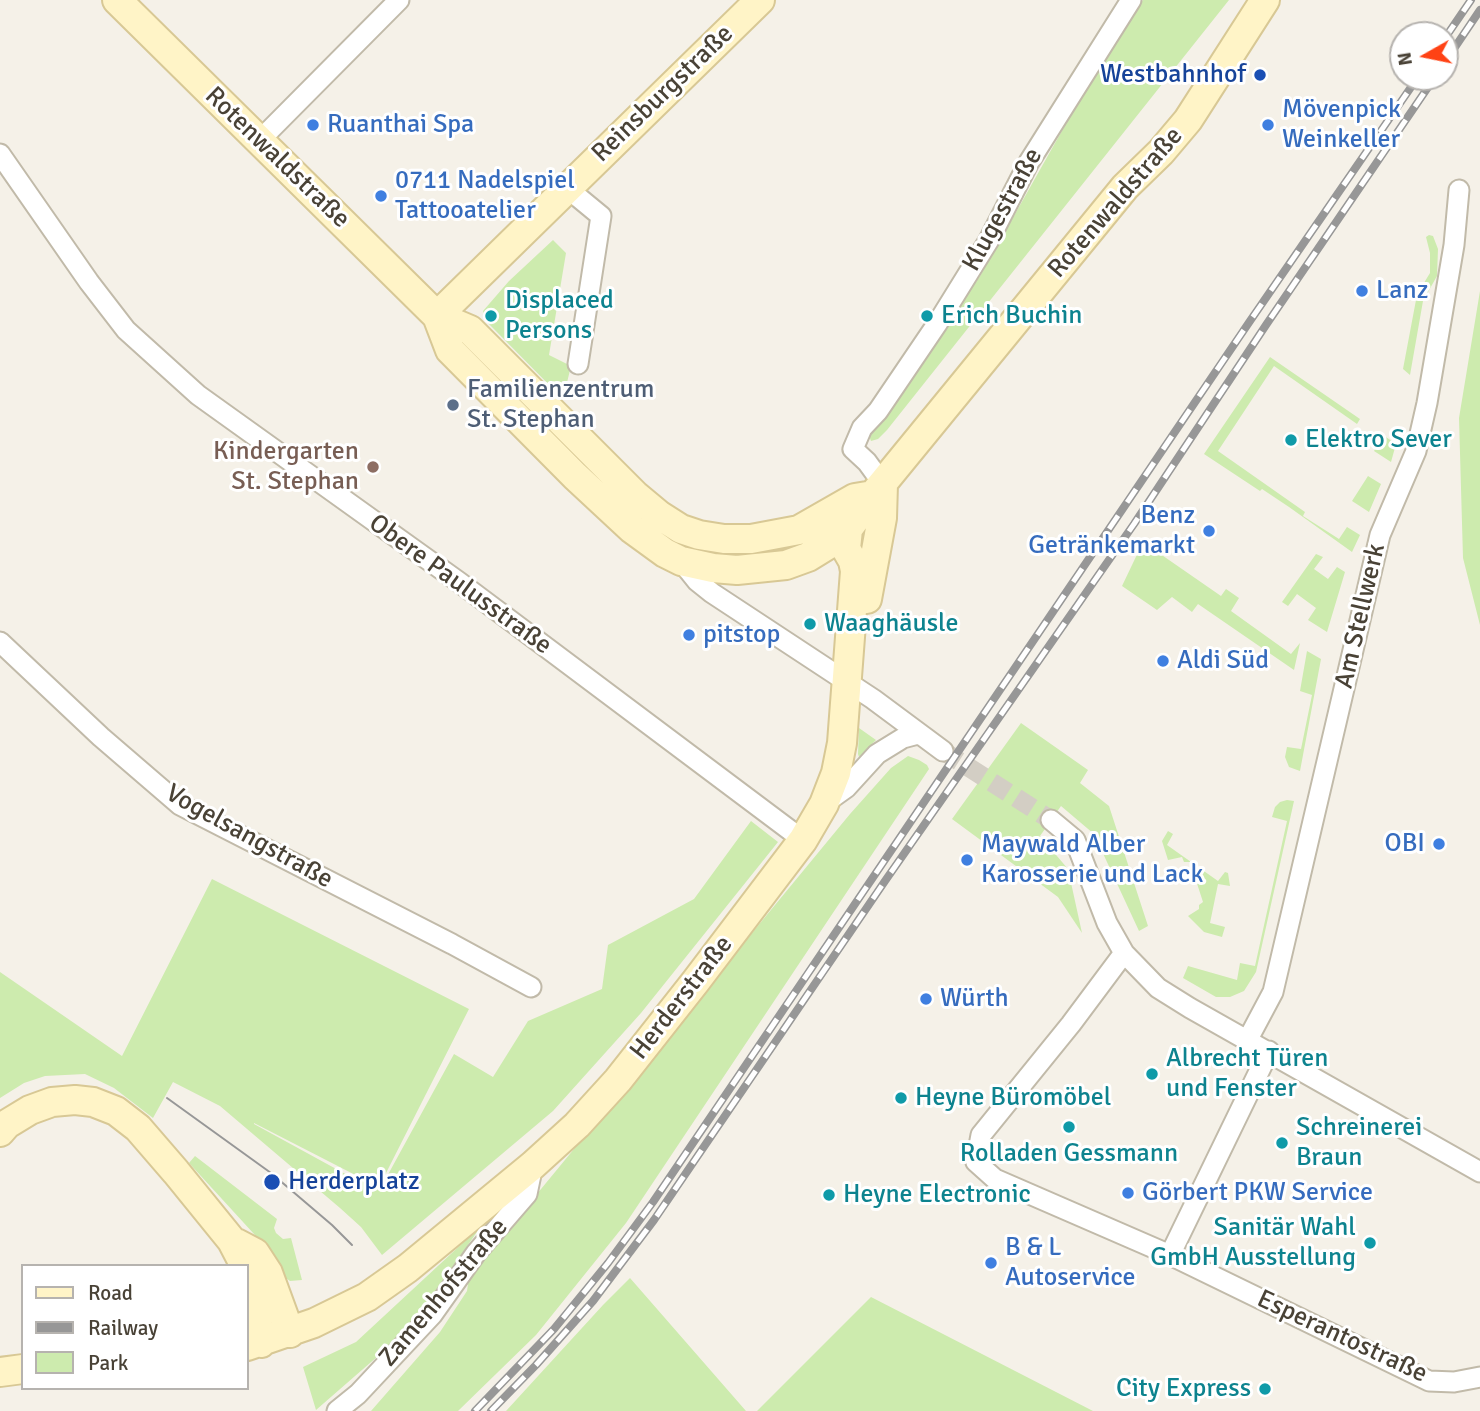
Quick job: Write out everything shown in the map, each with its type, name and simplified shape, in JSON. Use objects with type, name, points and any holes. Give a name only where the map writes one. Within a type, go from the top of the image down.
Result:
[{"type":"main road","name":"Rotenwaldstraße","points":[[117,0],[437,316],[470,330],[635,495],[681,529],[724,539],[751,540],[799,530],[855,498],[878,490]]},
{"type":"main road","name":"Reinsburgstraße","points":[[437,316],[760,0]]},
{"type":"main road","name":"Rotenwaldstraße","points":[[437,316],[450,350],[575,476],[632,529],[681,561],[713,568],[760,569],[786,565],[843,540],[878,490],[1125,187],[1161,152],[1188,120],[1265,0]]},
{"type":"main road","points":[[575,476],[574,460],[582,454],[594,452]]},
{"type":"main road","points":[[852,629],[863,615],[868,597],[882,518],[878,490]]},
{"type":"main road","points":[[799,530],[843,540]]},
{"type":"main road","name":"Herderstraße","points":[[248,1282],[254,1344],[290,1333],[345,1309],[408,1268],[533,1165],[577,1125],[618,1080],[803,839],[824,804],[836,773],[842,743],[852,629],[855,571],[843,540]]},
{"type":"main road","points":[[0,1132],[7,1124],[30,1110],[52,1102],[93,1102],[116,1111],[146,1136],[237,1258],[255,1253],[268,1273],[290,1333]]},
{"type":"main road","points":[[0,1372],[21,1369]]},
{"type":"street","points":[[259,141],[400,0]]},
{"type":"street","name":"Klugestraße","points":[[878,490],[867,462],[853,449],[862,428],[878,411],[937,324],[989,240],[1030,162],[1131,0]]},
{"type":"street","name":"Obere Paulusstraße","points":[[0,154],[89,282],[126,330],[198,395],[470,590],[803,839]]},
{"type":"street","points":[[567,188],[601,216],[578,364]]},
{"type":"street","name":"Am Stellwerk","points":[[1248,1039],[1273,992],[1380,535],[1416,451],[1427,403],[1454,245],[1459,190]]},
{"type":"street","name":"Rotenwaldstraße","points":[[681,561],[697,581],[712,593],[847,681],[943,751]]},
{"type":"street","name":"Vogelsangstraße","points":[[0,642],[111,746],[180,805],[531,987]]},
{"type":"street","points":[[824,804],[846,788],[877,754],[903,738],[918,734]]},
{"type":"street","points":[[1051,820],[1075,840],[1107,923],[1124,953],[1158,988],[1480,1172]]},
{"type":"street","name":"Esperantostraße","points":[[1124,953],[1071,1024],[981,1135],[976,1162],[995,1179],[1170,1255],[1429,1381],[1454,1382],[1480,1377]]},
{"type":"street","points":[[1170,1255],[1269,1051]]},
{"type":"street","name":"Zamenhofstraße","points":[[337,1411],[358,1394],[432,1315],[476,1253],[527,1194],[533,1165]]},
{"type":"green space","points":[[1143,0],[1229,0],[887,430],[878,439],[871,441],[869,436],[980,276],[1107,51]]},
{"type":"green space","points":[[1433,236],[1438,249],[1437,276],[1423,301],[1410,375],[1403,369],[1416,300],[1430,273],[1430,253],[1426,237]]},
{"type":"green space","points":[[553,240],[566,253],[549,355],[571,366],[563,399],[486,321],[483,311],[509,281]]},
{"type":"green space","points":[[1480,291],[1480,625],[1463,558],[1459,418]]},
{"type":"green space","points":[[1270,357],[1360,419],[1357,424],[1274,366],[1218,451],[1305,512],[1303,516],[1339,539],[1347,527],[1360,535],[1352,552],[1262,489],[1260,491],[1204,454]]},
{"type":"green space","points":[[1383,435],[1396,444],[1391,462],[1374,451]]},
{"type":"green space","points":[[1368,476],[1381,484],[1369,512],[1352,501]]},
{"type":"green space","points":[[1143,542],[1221,596],[1226,589],[1239,598],[1231,611],[1291,654],[1300,643],[1294,670],[1198,604],[1192,612],[1172,597],[1157,610],[1122,586]]},
{"type":"green space","points":[[1316,554],[1323,557],[1314,569],[1328,579],[1337,567],[1345,572],[1327,632],[1308,620],[1316,608],[1297,594],[1288,606],[1282,602]]},
{"type":"green space","points":[[1307,651],[1321,659],[1300,771],[1289,767],[1285,757],[1287,747],[1301,749],[1312,695],[1300,691]]},
{"type":"green space","points":[[1021,723],[1088,770],[1080,783],[1109,806],[1148,926],[1139,931],[1094,834],[1061,806],[1040,836],[1068,869],[1082,933],[1058,897],[952,819]]},
{"type":"green space","points":[[859,728],[876,740],[859,757],[858,754]]},
{"type":"green space","points":[[908,756],[919,760],[929,769],[626,1223],[536,1335],[458,1411],[371,1411],[440,1332],[467,1291],[469,1277],[485,1257],[850,814],[891,768]]},
{"type":"green space","points":[[1287,800],[1294,801],[1256,972],[1244,991],[1230,997],[1216,997],[1183,978],[1188,966],[1237,980],[1240,963],[1255,966],[1287,821],[1272,817],[1275,807]]},
{"type":"green space","points":[[751,821],[778,842],[641,1013],[553,1111],[382,1255],[361,1227],[220,1106],[173,1082],[153,1118],[114,1088],[85,1074],[45,1076],[24,1083],[0,1098],[0,972],[122,1056],[212,879],[469,1009],[383,1179],[385,1180],[454,1054],[493,1077],[528,1021],[602,989],[608,945],[694,899]],"holes":[[[254,1123],[365,1180],[360,1182]]]},
{"type":"green space","points":[[1168,831],[1173,834],[1167,845],[1218,881],[1225,872],[1228,873],[1230,886],[1218,884],[1210,923],[1225,927],[1222,937],[1204,932],[1188,916],[1199,909],[1203,902],[1190,862],[1184,862],[1182,857],[1168,860],[1162,841]]},
{"type":"green space","points":[[195,1156],[277,1219],[274,1228],[276,1233],[283,1239],[291,1238],[302,1280],[290,1281],[283,1276],[275,1260],[254,1234],[189,1163]]},
{"type":"green space","points":[[481,1226],[422,1312],[401,1336],[316,1410],[303,1367],[356,1342]]},
{"type":"green space","points":[[630,1278],[746,1411],[506,1411],[603,1305]]},
{"type":"green space","points":[[871,1297],[1093,1411],[757,1411]]},
{"type":"tunnel","points":[[943,751],[1051,820]]},
{"type":"tram line","points":[[167,1098],[271,1173],[352,1245]]},
{"type":"railway","points":[[1457,21],[1471,0]]},
{"type":"railway","points":[[1459,41],[1480,10]]},
{"type":"railway","points":[[475,1411],[554,1329],[653,1202],[1408,91]]},
{"type":"railway","points":[[491,1411],[593,1301],[654,1220],[885,881],[1134,524],[1425,91]]},
{"type":"place","name":"Westbahnhof","points":[[1260,75]]},
{"type":"place","name":"Ruanthai Spa","points":[[313,125]]},
{"type":"place","name":"Mövenpick Weinkeller","points":[[1268,125]]},
{"type":"place","name":"0711 Nadelspiel Tattooatelier","points":[[381,196]]},
{"type":"place","name":"Lanz","points":[[1362,291]]},
{"type":"place","name":"Displaced Persons","points":[[491,316]]},
{"type":"place","name":"Erich Buchin","points":[[927,316]]},
{"type":"place","name":"Familienzentrum St. Stephan","points":[[453,405]]},
{"type":"place","name":"Elektro Sever","points":[[1291,440]]},
{"type":"place","name":"Kindergarten St. Stephan","points":[[373,467]]},
{"type":"place","name":"Benz Getränkemarkt","points":[[1209,531]]},
{"type":"place","name":"Waaghäusle","points":[[810,624]]},
{"type":"place","name":"pitstop","points":[[689,635]]},
{"type":"place","name":"Aldi Süd","points":[[1163,661]]},
{"type":"place","name":"OBI","points":[[1439,844]]},
{"type":"place","name":"Maywald Alber Karosserie und Lack","points":[[967,860]]},
{"type":"place","name":"Würth","points":[[926,999]]},
{"type":"place","name":"Albrecht Türen und Fenster","points":[[1152,1074]]},
{"type":"place","name":"Heyne Büromöbel","points":[[901,1098]]},
{"type":"place","name":"Rolladen Gessmann","points":[[1069,1127]]},
{"type":"place","name":"Schreinerei Braun","points":[[1282,1143]]},
{"type":"place","name":"Herderplatz","points":[[272,1182]]},
{"type":"place","name":"Görbert PKW Service","points":[[1128,1193]]},
{"type":"place","name":"Heyne Electronic","points":[[829,1195]]},
{"type":"place","name":"Sanitär Wahl GmbH Ausstellung","points":[[1370,1243]]},
{"type":"place","name":"B & L Autoservice","points":[[991,1263]]},
{"type":"place","name":"City Express","points":[[1265,1389]]}]
